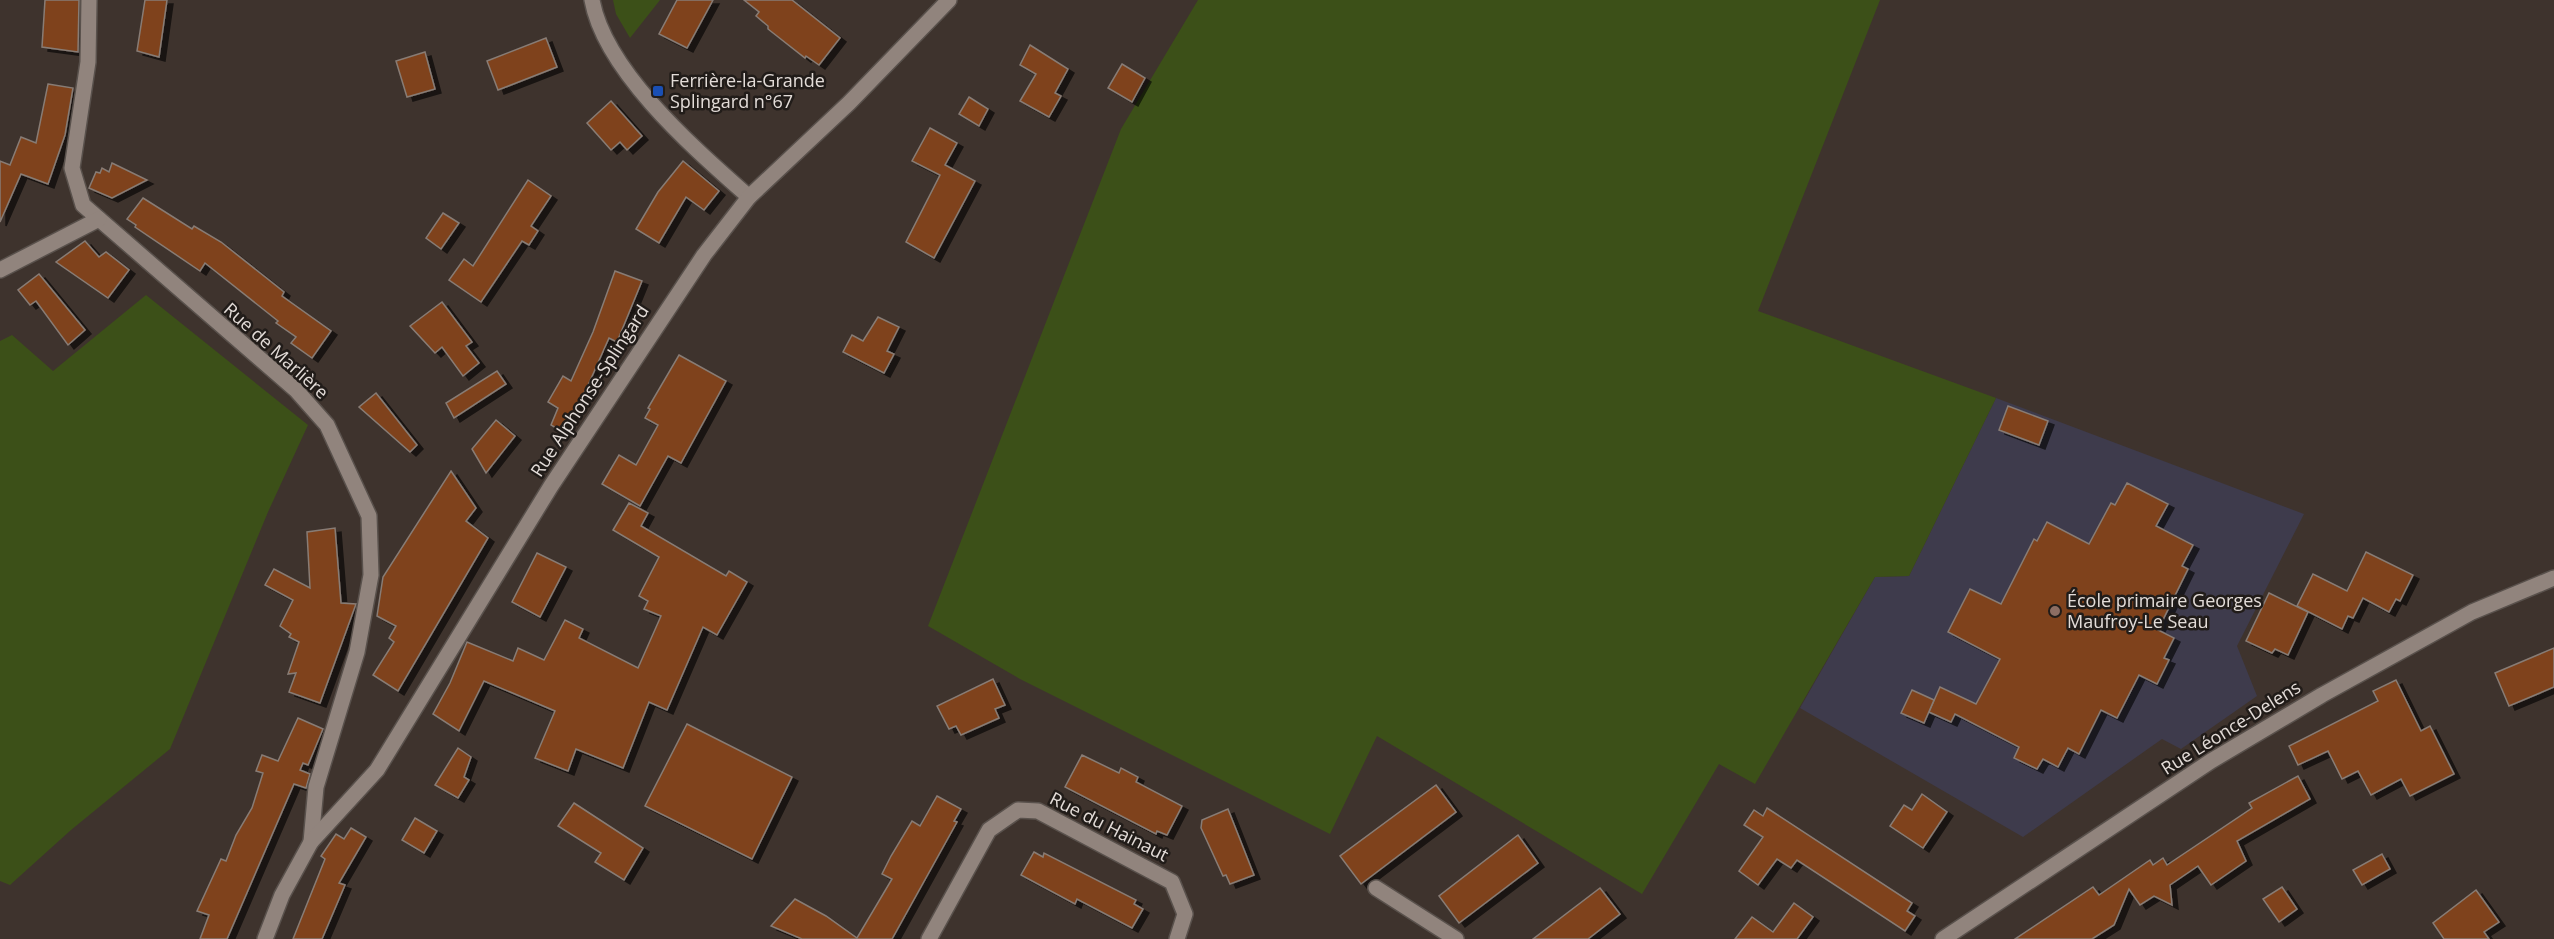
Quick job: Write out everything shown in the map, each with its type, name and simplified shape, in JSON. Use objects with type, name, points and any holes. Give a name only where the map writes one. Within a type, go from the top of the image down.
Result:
[{"type":"street","name":"Rue de Marlière","points":[[89,0],[88,62],[72,168],[83,206],[296,390],[327,425],[369,516],[370,575],[365,608],[354,662],[316,787],[311,842]]},
{"type":"street","points":[[592,0],[595,16],[616,57],[669,122],[749,197]]},
{"type":"street","name":"Rue Alphonse-Splingard","points":[[311,842],[377,770],[500,566],[627,368],[704,255],[749,197],[849,103],[949,0]]},
{"type":"street","points":[[0,270],[99,219]]},
{"type":"street","name":"Rue Léonce-Delens","points":[[1943,939],[2211,760],[2472,612],[2554,578]]},
{"type":"street","name":"Rue du Hainaut","points":[[929,939],[989,830],[1018,810],[1038,811],[1172,882],[1185,914],[1177,939]]},
{"type":"street","points":[[265,939],[282,895],[311,842]]},
{"type":"street","points":[[1376,888],[1455,939]]},
{"type":"shaded area","name":"École primaire Georges Maufroy-Le Seau","points":[[1996,398],[2304,514],[2237,646],[2257,696],[2181,749],[2162,739],[2023,837],[1800,708],[1875,577],[1909,576]]},
{"type":"green space","points":[[613,0],[660,0],[630,38],[616,14]]},
{"type":"green space","points":[[1198,0],[1880,0],[1758,311],[1996,398],[1909,576],[1875,577],[1755,784],[1719,764],[1642,894],[1377,736],[1330,834],[1020,679],[928,626],[1121,129]]},
{"type":"green space","points":[[146,295],[308,425],[268,512],[170,749],[71,830],[10,885],[0,881],[0,341],[12,335],[53,371]]},
{"type":"building","points":[[45,0],[79,0],[78,52],[42,47]]},
{"type":"building","points":[[145,0],[167,0],[159,57],[137,51]]},
{"type":"building","points":[[677,0],[713,0],[687,48],[659,34]]},
{"type":"building","points":[[744,0],[792,0],[840,38],[819,65],[806,56],[805,58],[768,29],[768,26],[756,16],[759,12]]},
{"type":"building","points":[[546,38],[557,67],[498,90],[487,61]]},
{"type":"building","points":[[1030,45],[1068,69],[1055,93],[1061,96],[1049,117],[1020,101],[1036,74],[1020,65]]},
{"type":"building","points":[[425,52],[435,89],[407,97],[396,61]]},
{"type":"building","points":[[1122,64],[1145,78],[1132,102],[1108,88]]},
{"type":"building","points":[[48,84],[73,88],[65,135],[48,184],[21,174],[0,222],[0,161],[10,165],[21,137],[36,143]]},
{"type":"building","points":[[969,97],[988,109],[979,126],[959,114]]},
{"type":"building","points":[[611,101],[642,136],[627,150],[620,142],[611,150],[587,123]]},
{"type":"building","points":[[930,128],[957,143],[945,165],[975,181],[934,258],[906,242],[940,175],[912,161]]},
{"type":"building","points":[[683,161],[719,191],[704,210],[686,197],[659,243],[636,229],[658,192]]},
{"type":"building","points":[[112,163],[147,180],[112,198],[89,188],[96,172],[100,173],[102,168],[109,172]]},
{"type":"building","points":[[528,180],[551,196],[531,226],[538,231],[529,245],[522,241],[481,302],[449,280],[464,259],[473,266]]},
{"type":"building","points":[[143,198],[192,229],[194,226],[221,242],[284,292],[282,296],[331,331],[312,358],[291,343],[296,337],[276,323],[278,321],[205,263],[200,271],[135,227],[136,225],[127,219]]},
{"type":"building","points":[[443,213],[459,223],[441,249],[426,238]]},
{"type":"building","points":[[85,241],[99,257],[106,252],[129,270],[108,298],[56,262]]},
{"type":"building","points":[[615,271],[642,281],[617,342],[609,338],[586,390],[561,431],[551,425],[558,408],[548,402],[563,376],[571,381],[593,332]]},
{"type":"building","points":[[39,274],[85,330],[68,345],[36,301],[30,305],[18,290]]},
{"type":"building","points":[[442,302],[472,342],[466,346],[479,363],[463,376],[442,347],[435,353],[410,326]]},
{"type":"building","points":[[878,317],[899,327],[887,351],[894,354],[884,373],[843,352],[852,335],[863,341]]},
{"type":"building","points":[[679,355],[726,381],[681,463],[668,456],[640,506],[602,484],[619,455],[636,465],[658,425],[645,418],[650,409],[648,408]]},
{"type":"building","points":[[497,371],[506,384],[454,418],[446,403]]},
{"type":"building","points":[[376,393],[417,445],[410,452],[359,407]]},
{"type":"building","points":[[2008,406],[2048,421],[2039,445],[1999,430]]},
{"type":"building","points":[[496,420],[515,436],[486,473],[472,449]]},
{"type":"building","points":[[451,471],[476,508],[466,521],[488,538],[398,691],[373,675],[394,642],[389,638],[396,626],[377,616],[383,577]]},
{"type":"building","points":[[2127,483],[2168,504],[2156,526],[2193,545],[2182,566],[2188,569],[2158,630],[2174,638],[2164,658],[2169,660],[2157,684],[2139,675],[2117,718],[2101,710],[2079,754],[2068,748],[2058,767],[2043,759],[2037,769],[2014,758],[2019,747],[1955,714],[1951,722],[1929,712],[1940,687],[1976,704],[2000,659],[1948,632],[1970,589],[2001,604],[2034,539],[2037,541],[2047,522],[2089,544],[2111,503],[2115,505]]},
{"type":"building","points":[[629,503],[648,513],[641,526],[726,576],[729,571],[747,582],[717,635],[703,627],[667,710],[649,702],[623,768],[576,749],[568,771],[535,758],[555,711],[484,681],[459,731],[433,714],[450,683],[467,642],[513,661],[518,648],[544,660],[565,620],[583,629],[579,638],[638,668],[661,616],[644,609],[648,601],[639,596],[659,557],[613,530]]},
{"type":"building","points":[[335,528],[341,603],[356,604],[320,703],[289,692],[296,673],[288,674],[299,642],[289,637],[291,634],[280,626],[293,600],[265,585],[274,569],[310,588],[307,532]]},
{"type":"building","points":[[2366,552],[2413,575],[2400,601],[2396,599],[2389,612],[2363,598],[2353,618],[2348,616],[2342,629],[2297,606],[2313,574],[2347,591]]},
{"type":"building","points":[[537,553],[566,567],[540,617],[512,602]]},
{"type":"building","points":[[2269,593],[2308,612],[2288,655],[2275,649],[2272,653],[2246,641]]},
{"type":"building","points":[[2554,648],[2554,687],[2509,706],[2495,673]]},
{"type":"building","points":[[993,679],[1005,705],[995,709],[999,718],[961,735],[956,726],[949,729],[937,706]]},
{"type":"building","points":[[2396,680],[2421,731],[2430,726],[2454,774],[2410,796],[2401,779],[2371,795],[2358,771],[2342,779],[2328,751],[2298,765],[2289,746],[2378,701],[2373,691]]},
{"type":"building","points":[[1912,690],[1934,700],[1924,723],[1901,713]]},
{"type":"building","points":[[298,718],[323,729],[308,765],[303,763],[300,770],[310,774],[306,788],[294,784],[227,939],[200,939],[209,915],[197,911],[221,859],[226,861],[236,835],[252,808],[263,773],[256,771],[262,755],[278,761]]},
{"type":"building","points":[[687,724],[792,777],[752,859],[645,806]]},
{"type":"building","points":[[458,748],[471,757],[464,777],[469,780],[458,798],[435,785]]},
{"type":"building","points":[[1082,755],[1119,773],[1121,768],[1138,777],[1136,782],[1182,806],[1167,835],[1157,831],[1156,834],[1065,787]]},
{"type":"building","points":[[2298,776],[2310,799],[2237,841],[2246,861],[2211,885],[2198,866],[2170,885],[2172,905],[2154,896],[2140,905],[2129,889],[2114,925],[2092,939],[2015,939],[2093,887],[2099,895],[2150,860],[2153,865],[2163,858],[2167,865],[2252,808],[2249,803]]},
{"type":"building","points":[[1436,785],[1456,812],[1361,884],[1340,856]]},
{"type":"building","points":[[1922,794],[1947,812],[1923,848],[1890,826],[1904,805],[1912,810]]},
{"type":"building","points":[[937,796],[961,809],[954,821],[957,822],[892,939],[802,939],[771,926],[795,899],[826,916],[857,938],[892,879],[882,874],[891,856],[912,821],[920,826]]},
{"type":"building","points":[[574,803],[643,848],[624,880],[595,862],[601,853],[558,826]]},
{"type":"building","points":[[1767,808],[1912,903],[1907,911],[1915,916],[1905,931],[1797,860],[1791,868],[1777,859],[1758,885],[1739,871],[1763,837],[1744,825],[1754,810],[1763,816]]},
{"type":"building","points":[[1228,809],[1254,875],[1230,884],[1226,875],[1223,876],[1201,828],[1202,820]]},
{"type":"building","points":[[415,818],[437,831],[424,853],[402,840]]},
{"type":"building","points":[[351,828],[366,837],[339,883],[345,885],[322,939],[293,939],[325,859],[321,856],[336,834],[344,839]]},
{"type":"building","points":[[1518,835],[1538,863],[1459,923],[1439,896]]},
{"type":"building","points":[[1034,852],[1043,857],[1044,853],[1136,900],[1134,904],[1143,909],[1132,928],[1077,899],[1075,904],[1021,875]]},
{"type":"building","points":[[2382,854],[2390,869],[2362,885],[2353,870]]},
{"type":"building","points":[[2282,887],[2297,909],[2279,922],[2263,899]]},
{"type":"building","points":[[1600,888],[1620,914],[1588,939],[1533,939]]},
{"type":"building","points":[[2476,890],[2499,922],[2484,932],[2489,939],[2444,939],[2433,923]]},
{"type":"building","points":[[1794,903],[1813,917],[1797,939],[1735,939],[1752,917],[1773,932]]},
{"type":"place","name":"Ferrière-la-Grande Splingard n°67","points":[[658,91]]},
{"type":"place","name":"École primaire Georges Maufroy-Le Seau","points":[[2055,611]]}]
